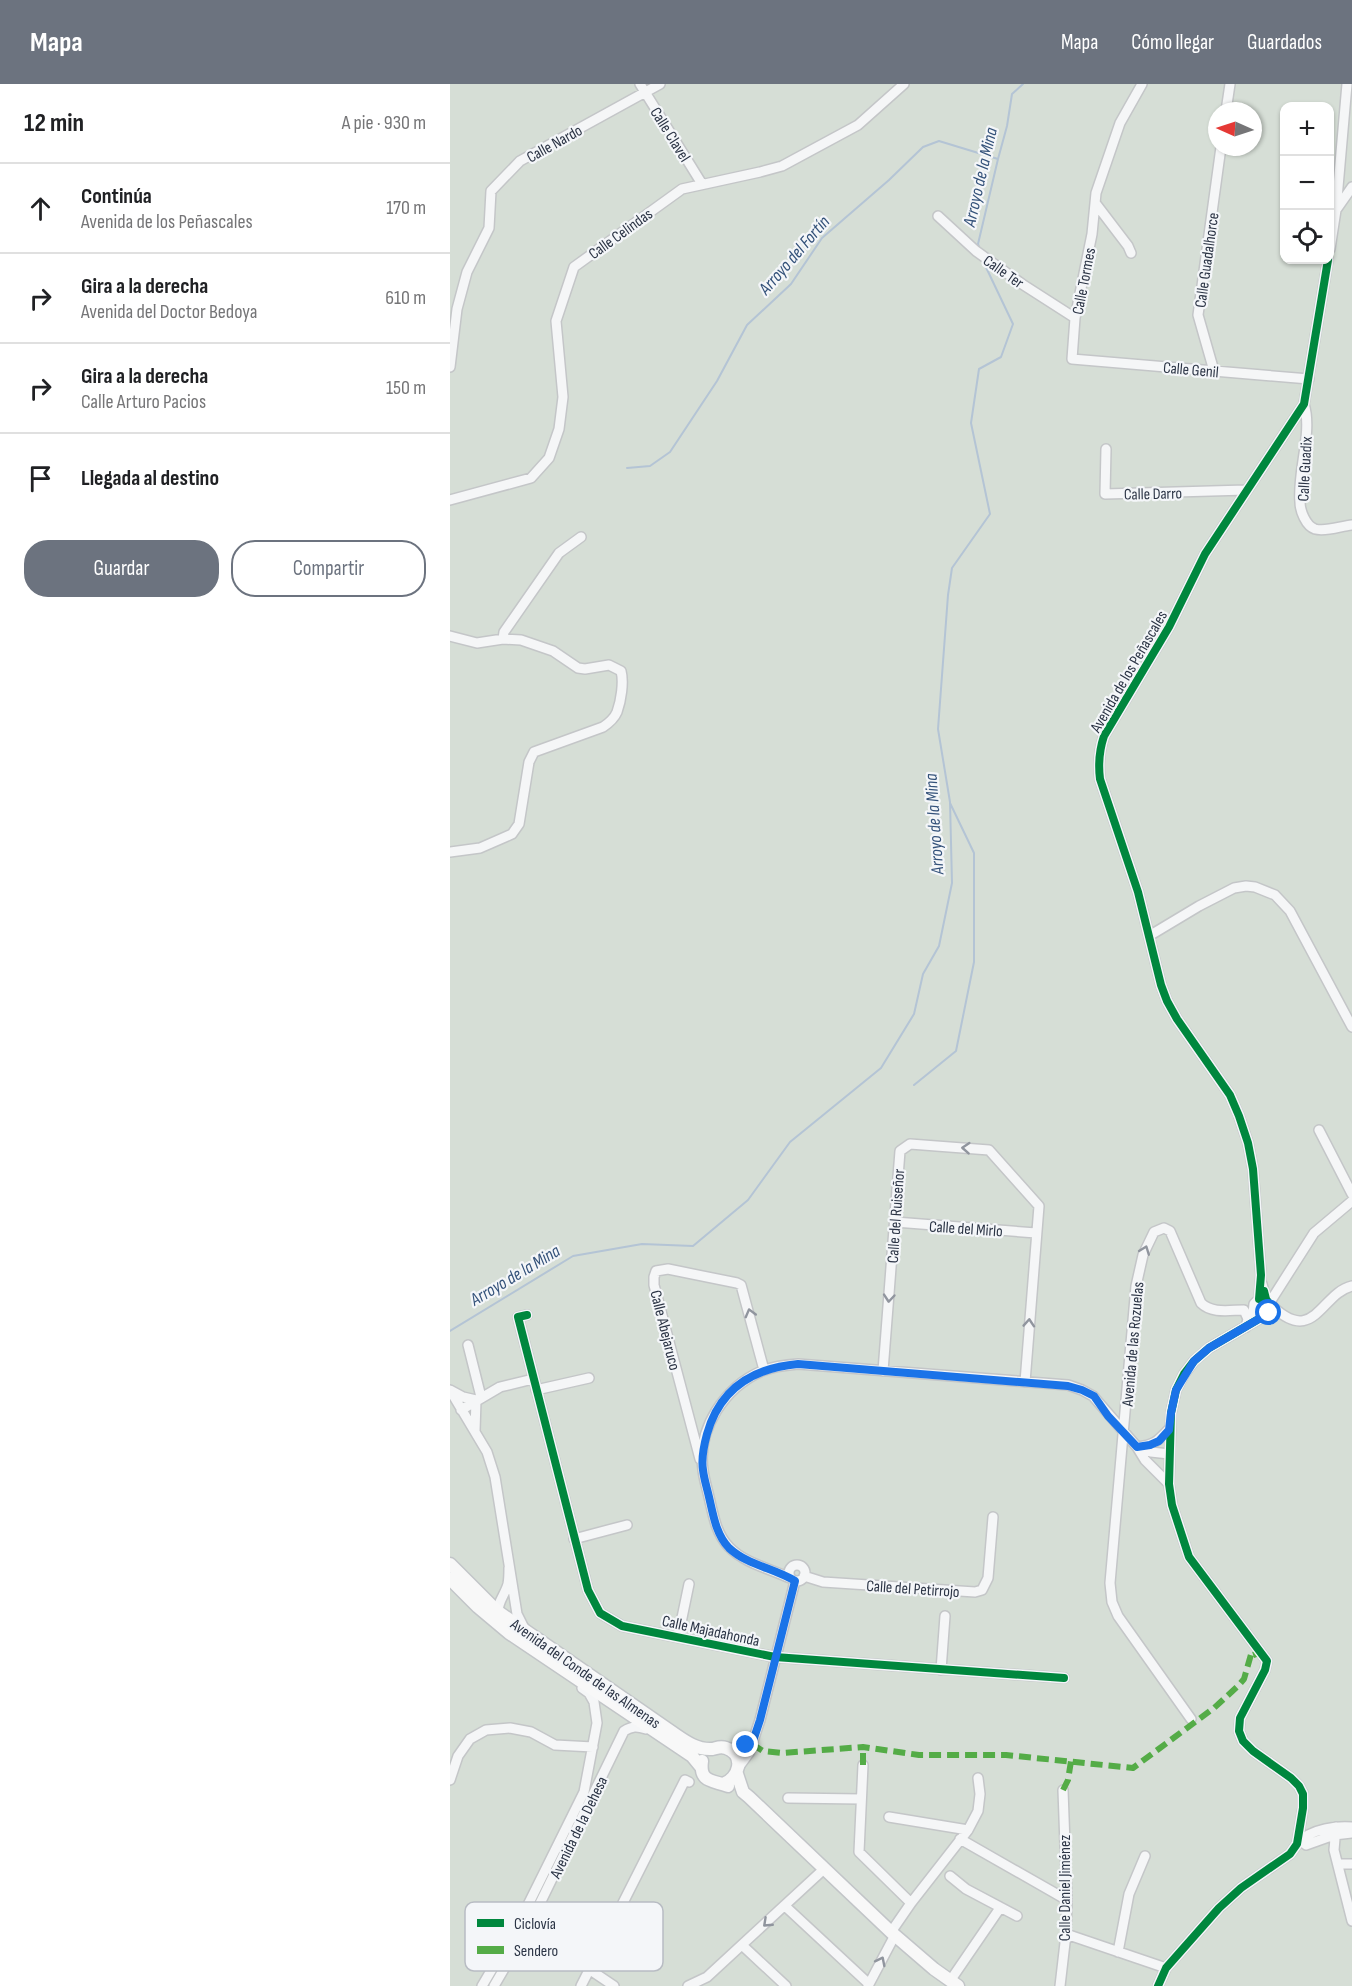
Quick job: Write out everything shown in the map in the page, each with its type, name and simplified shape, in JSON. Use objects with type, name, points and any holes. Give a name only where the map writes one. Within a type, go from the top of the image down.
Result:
[{"type":"main road","name":"Avenida del Conde de las Almenas","points":[[450,1564],[481,1598],[499,1603],[529,1635],[676,1735]]},
{"type":"main road","name":"Avenida del Conde de las Almenas","points":[[450,1579],[501,1627],[692,1756],[701,1767]]},
{"type":"main road","points":[[676,1735],[696,1747],[729,1749],[736,1757],[743,1792]]},
{"type":"main road","points":[[712,1749],[704,1756],[701,1767],[706,1778],[716,1784],[723,1784],[743,1792],[893,1934],[934,1969],[955,1983]]},
{"type":"main road","points":[[723,1784],[733,1779],[737,1771]]},
{"type":"street","name":"Calle Nardo","points":[[450,367],[457,309],[467,272],[489,228],[491,191],[520,161],[642,88],[660,84]]},
{"type":"street","name":"Calle Celindas","points":[[450,500],[531,478],[549,458],[559,429],[563,397],[556,321],[574,267],[682,189],[782,166],[858,125],[904,84]]},
{"type":"street","name":"Calle Tormes","points":[[1072,359],[1076,318],[1092,234],[1096,194],[1120,123],[1142,84]]},
{"type":"street","points":[[1227,102],[1230,84]]},
{"type":"street","points":[[1334,221],[1347,84]]},
{"type":"street","name":"Calle Clavel","points":[[642,88],[702,184]]},
{"type":"street","name":"Calle Guadalhorce","points":[[1214,371],[1198,315],[1220,156]]},
{"type":"street","points":[[1336,210],[1352,187]]},
{"type":"street","points":[[1096,204],[1131,253]]},
{"type":"street","name":"Calle Ter","points":[[938,216],[976,251],[1022,284],[1076,318]]},
{"type":"street","name":"Avenida de los Peñascales","points":[[1266,1306],[1261,1279],[1253,1169],[1248,1143],[1230,1095],[1167,1001],[1138,892],[1100,779],[1098,764],[1099,750],[1104,736],[1169,627],[1205,554],[1304,404],[1327,264]]},
{"type":"street","name":"Calle Genil","points":[[1072,359],[1309,379]]},
{"type":"street","name":"Calle Guadix","points":[[1304,404],[1307,425],[1300,502],[1307,523],[1312,528],[1321,530],[1352,525]]},
{"type":"street","name":"Calle Darro","points":[[1106,449],[1105,494],[1246,490]]},
{"type":"street","points":[[503,639],[504,632],[559,553],[581,537]]},
{"type":"street","points":[[450,636],[477,643],[517,639],[550,649],[578,668],[609,665],[619,669],[623,678],[617,712],[612,720],[603,727],[534,752],[529,762],[519,824],[512,834],[480,848],[450,852]]},
{"type":"street","points":[[1149,936],[1234,888],[1255,887],[1275,895],[1290,911],[1352,1027]]},
{"type":"street","points":[[1319,1130],[1352,1194]]},
{"type":"street","name":"Calle del Ruiseñor","points":[[884,1371],[900,1151],[910,1144],[989,1150],[1039,1206],[1025,1382]]},
{"type":"street","points":[[1299,1843],[1303,1794],[1299,1786],[1252,1751],[1243,1741],[1239,1731],[1240,1718],[1267,1661],[1189,1557],[1168,1484],[1169,1430],[1176,1390],[1194,1361],[1209,1348],[1249,1324],[1266,1306],[1314,1233],[1352,1201]]},
{"type":"street","name":"Calle del Mirlo","points":[[895,1222],[1036,1233]]},
{"type":"street","name":"Avenida de las Rozuelas","points":[[1191,1719],[1118,1616],[1112,1602],[1110,1583],[1139,1270],[1154,1232],[1164,1228],[1170,1231],[1201,1303],[1207,1309],[1251,1311]]},
{"type":"street","name":"Calle Abejaruco","points":[[764,1370],[741,1285],[668,1269],[656,1271],[654,1285],[720,1534],[729,1548],[744,1559],[796,1578]]},
{"type":"street","points":[[1249,1324],[1248,1319],[1254,1304],[1266,1306],[1289,1318],[1306,1319],[1321,1312],[1339,1292],[1352,1286]]},
{"type":"street","name":"Calle Majadahonda","points":[[527,1315],[518,1317],[588,1590],[600,1613],[622,1626],[775,1657],[1064,1678]]},
{"type":"street","points":[[468,1345],[478,1399],[476,1431]]},
{"type":"street","points":[[702,1468],[704,1445],[710,1423],[722,1401],[735,1387],[764,1370],[798,1364],[1025,1382],[1068,1386],[1082,1390],[1094,1396],[1137,1447],[1145,1460],[1168,1484]]},
{"type":"street","points":[[461,1410],[500,1387],[533,1378]]},
{"type":"street","points":[[536,1390],[589,1378]]},
{"type":"street","points":[[450,1390],[463,1397],[478,1399]]},
{"type":"street","points":[[450,1390],[487,1452],[495,1477],[517,1614]]},
{"type":"street","points":[[689,1420],[700,1425],[710,1423]]},
{"type":"street","points":[[1137,1447],[1159,1441],[1169,1430]]},
{"type":"street","points":[[1137,1447],[1169,1458]]},
{"type":"street","points":[[1145,1460],[1169,1458]]},
{"type":"street","name":"Calle del Petirrojo","points":[[796,1578],[823,1582],[975,1592],[982,1590],[988,1578],[993,1516]]},
{"type":"street","points":[[574,1539],[627,1525]]},
{"type":"street","points":[[737,1771],[749,1753],[760,1720],[796,1578],[803,1568],[794,1566],[768,1568]]},
{"type":"street","points":[[499,1603],[508,1585],[509,1568]]},
{"type":"street","points":[[678,1637],[689,1584]]},
{"type":"street","points":[[499,1603],[506,1601],[511,1604],[529,1635]]},
{"type":"street","name":"Avenida de la Dehesa","points":[[499,1603],[502,1622],[589,1693],[594,1702],[597,1723],[584,1792],[529,1902]]},
{"type":"street","points":[[941,1670],[945,1616]]},
{"type":"street","points":[[597,1723],[602,1713],[618,1706]]},
{"type":"street","name":"Avenida del Conde de las Almenas","points":[[618,1706],[628,1706],[676,1735]]},
{"type":"street","name":"Avenida de la Dehesa","points":[[541,1902],[624,1731],[637,1726],[654,1732]]},
{"type":"street","points":[[450,1780],[458,1756],[470,1739],[486,1730],[510,1728],[531,1732],[555,1745],[593,1747]]},
{"type":"street","points":[[729,1749],[752,1744]]},
{"type":"street","name":"Avenida de la Dehesa","points":[[591,1757],[609,1763]]},
{"type":"street","points":[[863,1765],[859,1852],[911,1903]]},
{"type":"street","points":[[785,1906],[868,1985],[911,1903],[968,1830],[978,1811],[980,1794],[978,1778]]},
{"type":"street","points":[[624,1902],[685,1780],[689,1782]]},
{"type":"street","name":"Calle Daniel Jiménez","points":[[1060,1986],[1067,1900],[1063,1790]]},
{"type":"street","points":[[788,1798],[861,1799]]},
{"type":"street","points":[[889,1817],[968,1830]]},
{"type":"street","points":[[1158,1986],[1166,1968],[1219,1908],[1241,1888],[1290,1854],[1308,1835],[1352,1827]]},
{"type":"street","points":[[1335,1831],[1352,1833]]},
{"type":"street","points":[[1335,1831],[1334,1850],[1352,1921]]},
{"type":"street","points":[[960,1839],[1067,1900]]},
{"type":"street","points":[[1118,1952],[1129,1894],[1145,1856]]},
{"type":"street","points":[[1338,1864],[1352,1864]]},
{"type":"street","points":[[688,1986],[708,1977],[824,1869]]},
{"type":"street","points":[[950,1876],[966,1889],[1017,1916]]},
{"type":"street","points":[[955,1983],[1000,1908]]},
{"type":"street","points":[[1066,1934],[1166,1968]]},
{"type":"street","points":[[742,1946],[786,1986]]},
{"type":"street","name":"Avenida de la Dehesa","points":[[482,1986],[491,1971]]},
{"type":"street","name":"Avenida de la Dehesa","points":[[494,1986],[503,1971]]},
{"type":"street","points":[[581,1986],[589,1971]]},
{"type":"street","points":[[592,1971],[614,1986]]},
{"type":"shaded area","points":[[450,84],[1352,84],[1352,1986],[450,1986]]},
{"type":"waterway","name":"Arroyo de la Mina","points":[[980,249],[978,244],[1007,126],[1012,94],[1023,84]]},
{"type":"waterway","name":"Arroyo del Fortín","points":[[627,468],[650,466],[670,452],[717,381],[747,325],[791,284],[822,238],[923,147],[939,141],[998,159]]},
{"type":"waterway","name":"Arroyo de la Mina","points":[[450,1331],[573,1256],[642,1244],[693,1246],[748,1200],[790,1142],[881,1068],[914,1014],[923,974],[939,946],[952,883],[950,802],[938,729],[952,568],[990,514],[971,423],[979,369],[1001,357],[1013,324],[983,261]]},
{"type":"waterway","points":[[914,1085],[956,1051],[974,962],[974,853],[950,803]]},
{"type":"marked path","points":[[752,1744],[763,1751],[782,1753],[863,1747],[919,1755],[1006,1755],[1133,1768],[1214,1708],[1244,1679],[1252,1651],[1255,1651],[1257,1657]]},
{"type":"marked path","points":[[863,1747],[863,1765]]},
{"type":"marked path","points":[[1063,1790],[1068,1780],[1071,1761]]},
{"type":"cycle path","points":[[1266,1299],[1259,1299],[1261,1275],[1253,1169],[1248,1143],[1230,1095],[1167,1001],[1138,892],[1100,779],[1099,757],[1104,736],[1169,627],[1205,554],[1304,404],[1327,264]]},
{"type":"cycle path","points":[[1158,1986],[1166,1968],[1219,1908],[1241,1888],[1290,1854],[1297,1844],[1303,1808],[1303,1794],[1299,1786],[1243,1741],[1239,1731],[1240,1718],[1265,1670],[1267,1661],[1189,1557],[1172,1505],[1169,1484],[1171,1413],[1176,1390],[1194,1361],[1209,1348],[1269,1313],[1271,1306],[1264,1291]]},
{"type":"cycle path","points":[[527,1315],[518,1317],[588,1590],[600,1613],[622,1626],[775,1657],[1064,1678]]},
{"type":"route","points":[[746,1745],[752,1744],[760,1720],[795,1581],[744,1559],[729,1548],[714,1518],[702,1468],[704,1445],[713,1416],[722,1401],[735,1387],[764,1370],[798,1364],[1068,1386],[1094,1396],[1108,1416],[1137,1447],[1159,1441],[1169,1430],[1176,1390],[1194,1361],[1209,1348],[1269,1313]]}]
